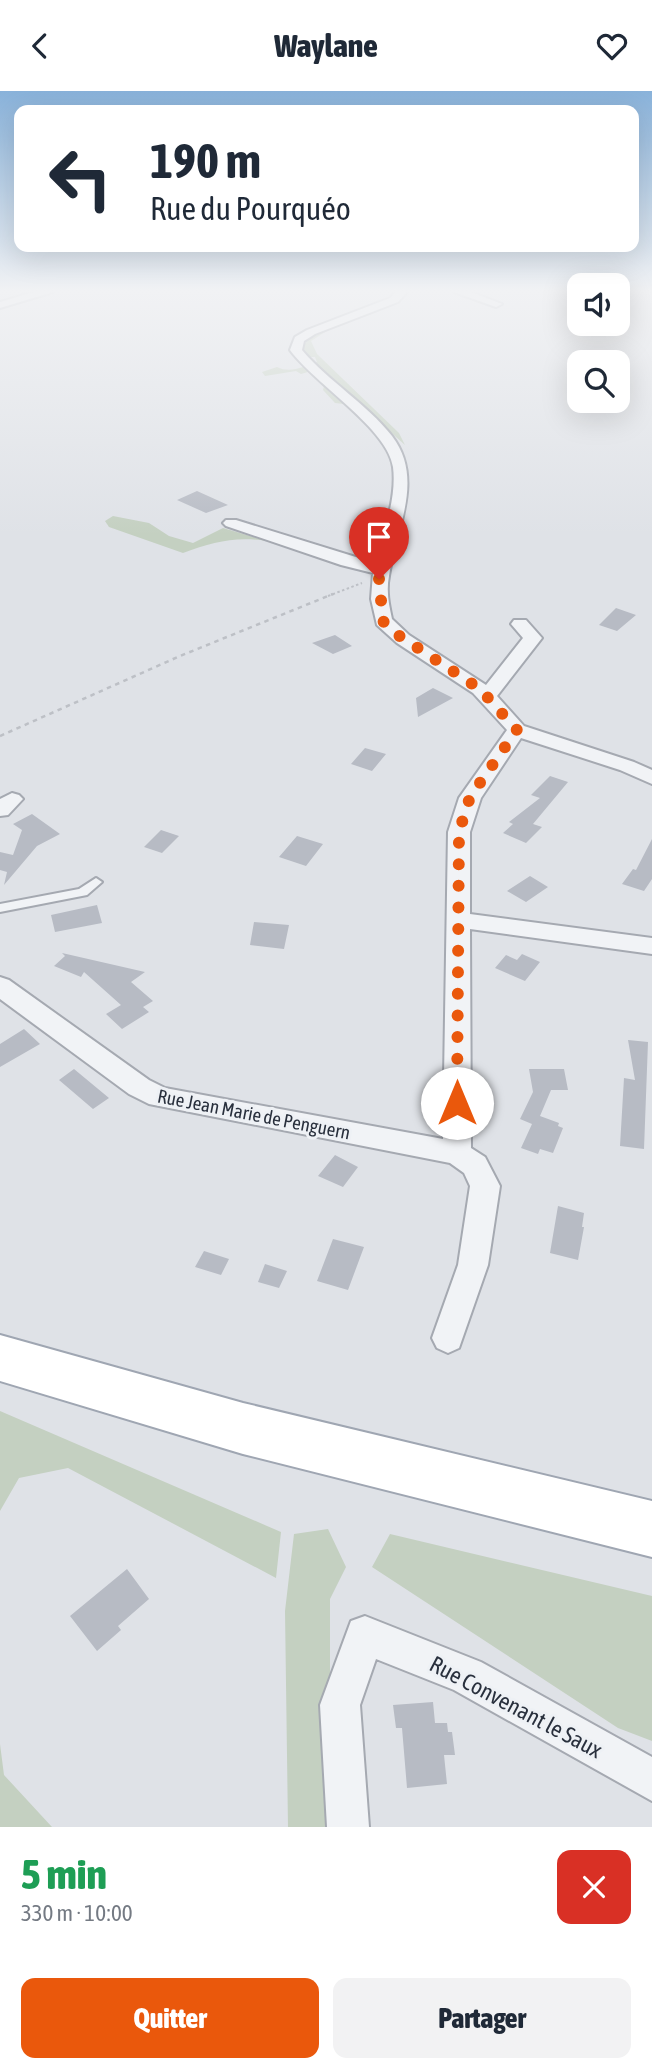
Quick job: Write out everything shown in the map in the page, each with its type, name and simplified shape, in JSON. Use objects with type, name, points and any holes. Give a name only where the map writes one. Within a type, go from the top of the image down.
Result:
[{"type":"main road","points":[[0,1358],[178,1412],[390,1468],[652,1529]]},
{"type":"street","points":[[314,373],[369,422],[395,451],[399,461],[398,498],[381,573],[381,610],[383,621],[389,629],[464,677],[487,696],[517,730],[627,766],[652,778]]},
{"type":"street","points":[[231,523],[381,573]]},
{"type":"street","points":[[487,696],[533,638],[520,624]]},
{"type":"street","points":[[448,1338],[473,1265],[485,1186],[475,1165],[457,1153],[459,832],[470,797],[517,730]]},
{"type":"street","points":[[459,920],[652,946]]},
{"type":"street","name":"Rue Jean Marie de Penguern","points":[[0,986],[139,1087],[159,1097],[457,1153]]},
{"type":"street","name":"Rue Convenant le Saux","points":[[348,1827],[340,1705],[365,1635],[467,1676],[652,1780]]},
{"type":"lane","points":[[0,908],[83,892],[96,882]]},
{"type":"path","points":[[0,737],[120,681],[381,573]]},
{"type":"green space","points":[[263,373],[284,373],[265,376]]},
{"type":"green space","points":[[321,373],[337,373],[399,433],[405,445],[361,406],[335,403],[323,390],[324,386],[334,380]]},
{"type":"green space","points":[[113,516],[149,523],[169,536],[193,543],[223,528],[267,541],[224,541],[183,553],[109,527],[105,521]]},
{"type":"green space","points":[[0,1411],[281,1532],[276,1578],[68,1468],[19,1478],[0,1511]]},
{"type":"green space","points":[[328,1529],[346,1567],[330,1599],[330,1782],[336,1827],[288,1827],[285,1611],[294,1534]]},
{"type":"green space","points":[[390,1534],[652,1596],[652,1741],[618,1728],[372,1567]]},
{"type":"green space","points":[[0,1744],[4,1775],[52,1827],[0,1827]]},
{"type":"building","points":[[197,491],[228,505],[206,513],[177,500]]},
{"type":"building","points":[[616,608],[636,615],[617,631],[599,625]]},
{"type":"building","points":[[335,635],[352,646],[333,654],[312,643]]},
{"type":"building","points":[[433,688],[453,698],[418,717],[416,698]]},
{"type":"building","points":[[365,748],[386,754],[372,771],[351,764]]},
{"type":"building","points":[[550,776],[568,782],[533,824],[542,827],[526,843],[503,833],[513,824],[509,822],[540,798],[531,795]]},
{"type":"building","points":[[32,814],[60,834],[37,846],[4,885],[7,872],[0,870],[0,852],[13,855],[22,830],[13,824]]},
{"type":"building","points":[[161,830],[179,836],[162,853],[144,847]]},
{"type":"building","points":[[297,836],[323,844],[306,866],[279,857]]},
{"type":"building","points":[[652,839],[652,879],[644,891],[622,884],[633,869],[636,870]]},
{"type":"building","points":[[530,876],[548,887],[526,902],[507,891]]},
{"type":"building","points":[[97,905],[102,923],[55,932],[51,915]]},
{"type":"building","points":[[254,922],[289,925],[284,949],[250,945]]},
{"type":"building","points":[[62,953],[145,972],[131,982],[153,1001],[143,1007],[149,1012],[122,1029],[106,1014],[121,1005],[84,972],[81,977],[54,966],[65,956]]},
{"type":"building","points":[[522,954],[540,962],[525,981],[495,968],[506,955],[517,960]]},
{"type":"building","points":[[24,1029],[40,1044],[0,1067],[0,1044]]},
{"type":"building","points":[[628,1040],[648,1042],[644,1149],[620,1146],[624,1078],[635,1080]]},
{"type":"building","points":[[74,1069],[109,1098],[93,1109],[59,1080]]},
{"type":"building","points":[[529,1069],[564,1069],[568,1090],[551,1090],[540,1116],[559,1123],[558,1126],[563,1128],[553,1153],[540,1149],[538,1154],[521,1148],[532,1124],[520,1119],[533,1092]]},
{"type":"building","points":[[335,1155],[358,1167],[343,1187],[318,1176]]},
{"type":"building","points":[[558,1206],[584,1213],[578,1260],[550,1253]]},
{"type":"building","points":[[333,1239],[364,1247],[348,1290],[317,1281]]},
{"type":"building","points":[[204,1251],[229,1259],[221,1275],[195,1267]]},
{"type":"building","points":[[265,1264],[287,1271],[279,1288],[258,1282]]},
{"type":"building","points":[[127,1569],[149,1599],[118,1626],[121,1630],[97,1651],[70,1616]]},
{"type":"building","points":[[433,1702],[435,1723],[447,1723],[448,1732],[452,1732],[455,1755],[444,1755],[447,1784],[407,1788],[402,1728],[396,1728],[393,1705]]},
{"type":"route","points":[[379,579],[383,621],[389,629],[480,689],[517,730],[470,797],[459,832],[457,1103]]}]
